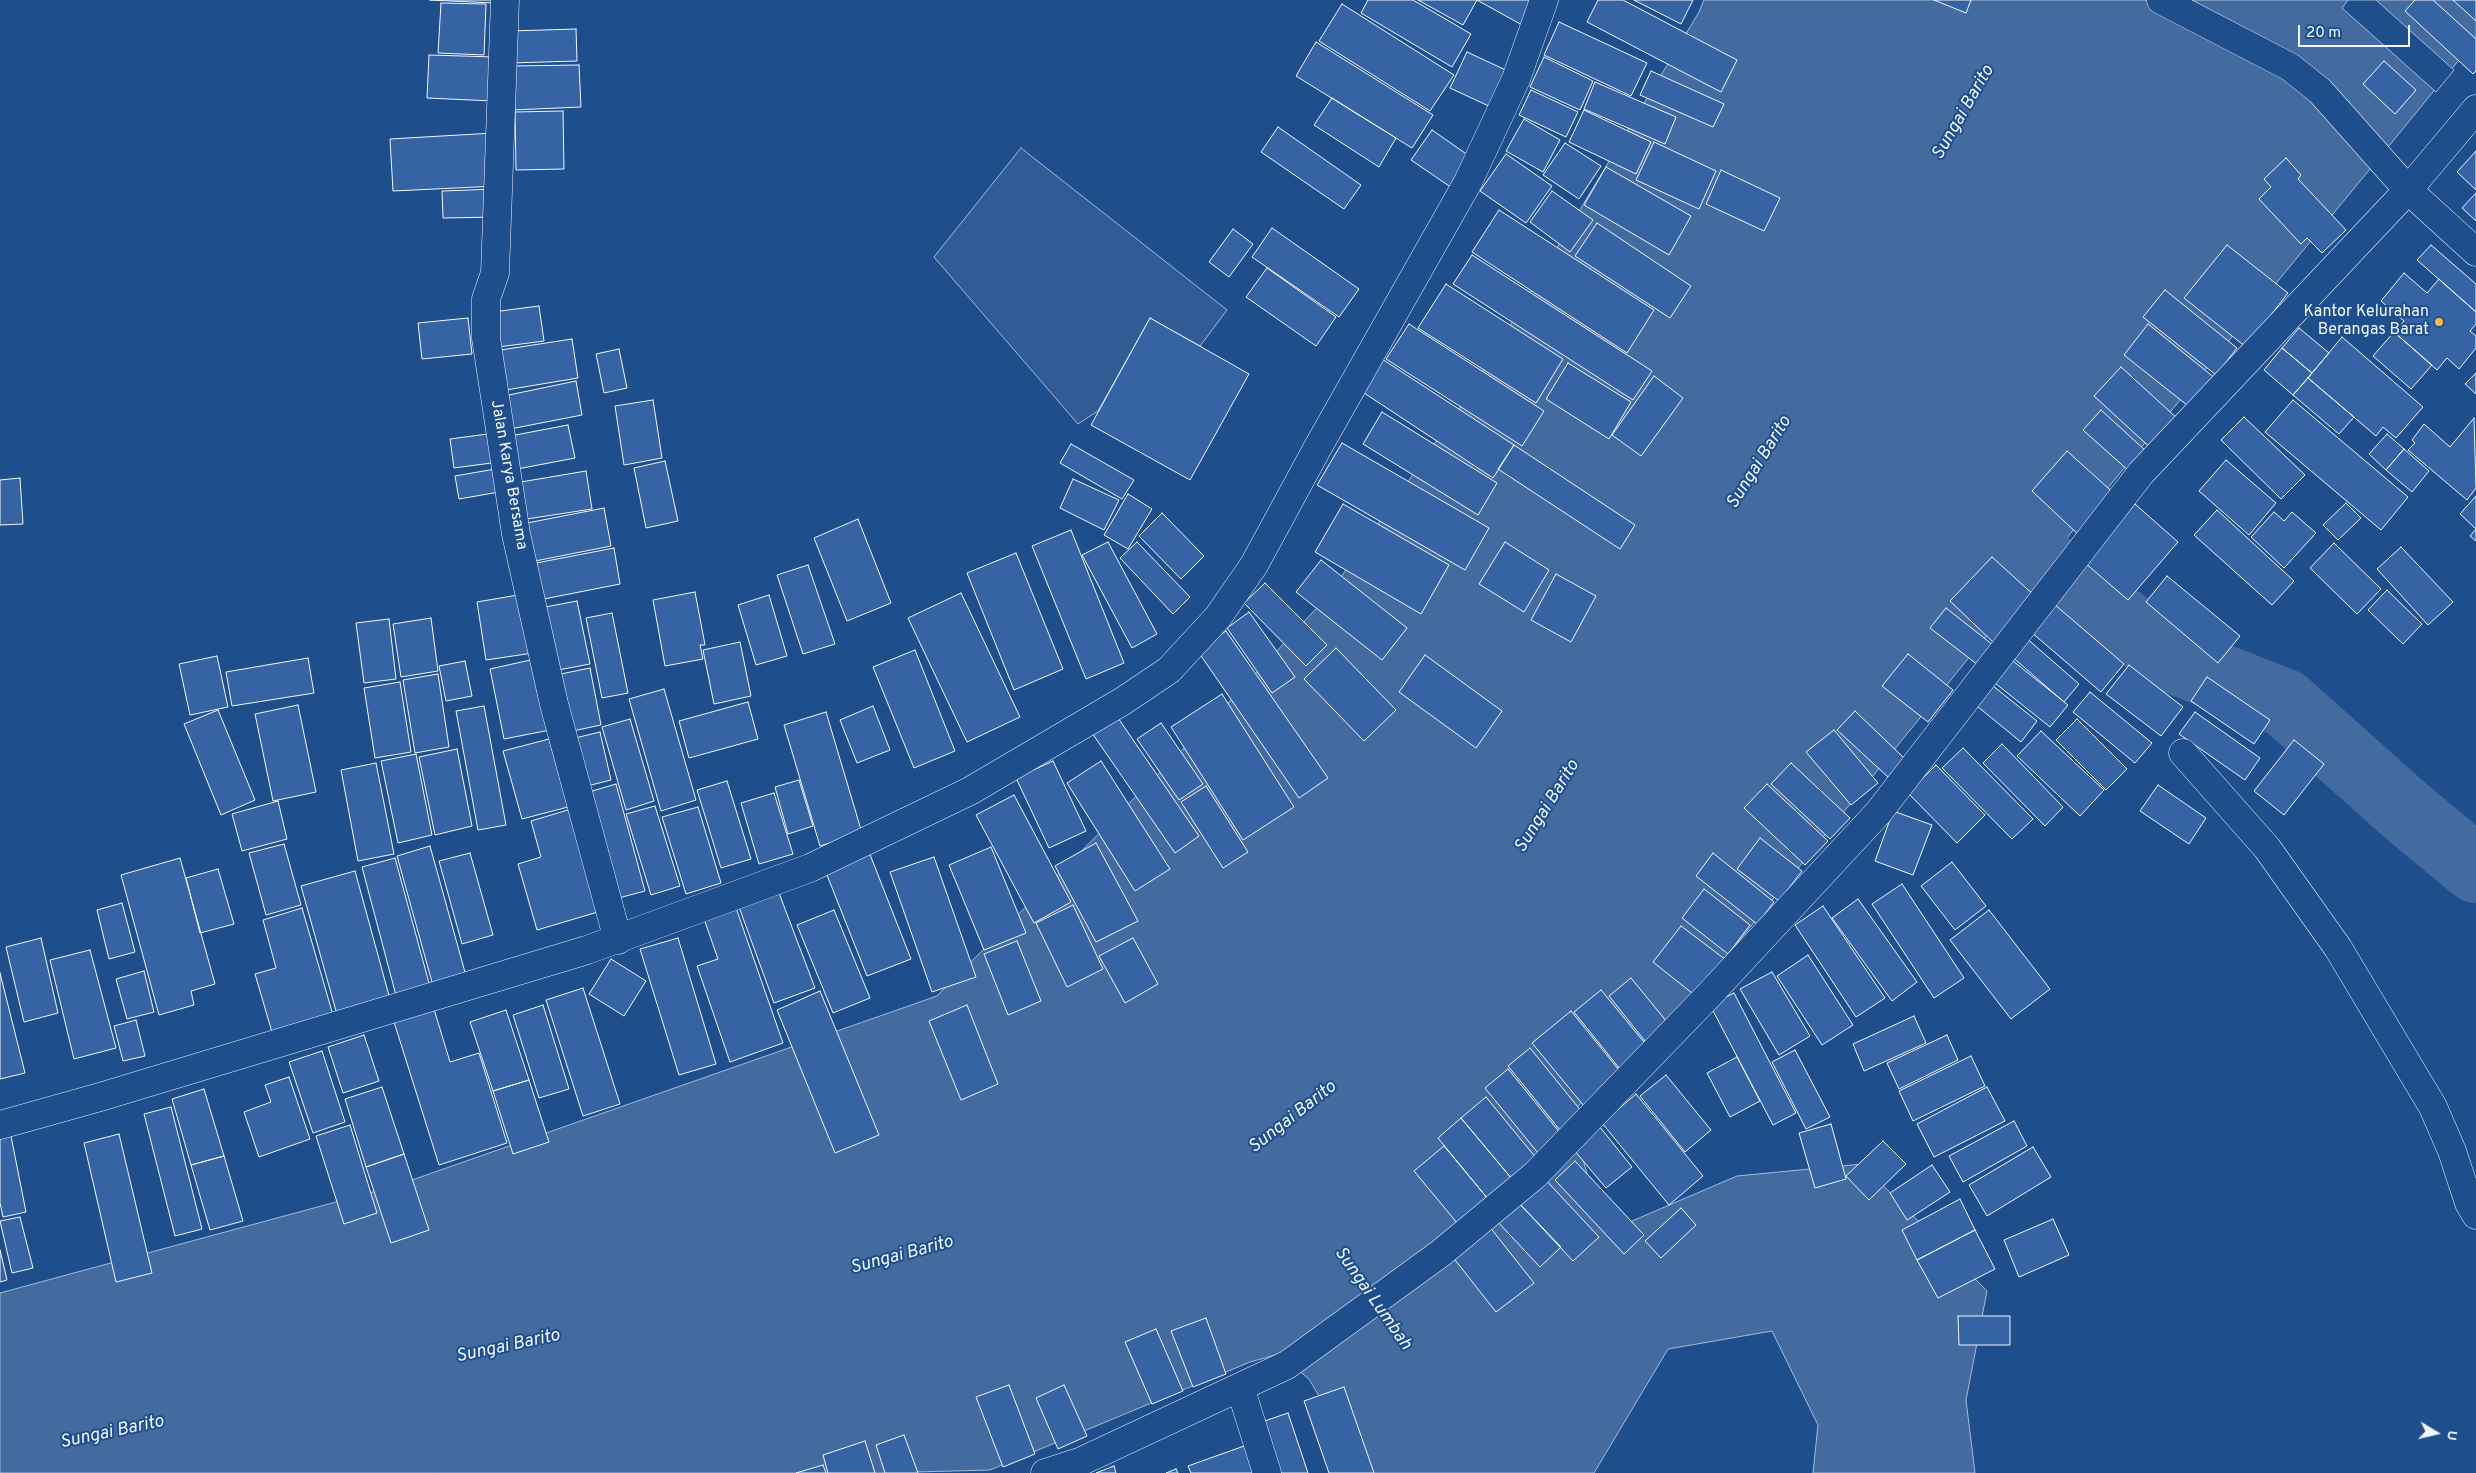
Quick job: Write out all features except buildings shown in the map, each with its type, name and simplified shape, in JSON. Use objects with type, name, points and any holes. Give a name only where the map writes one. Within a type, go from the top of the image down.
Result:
[{"type":"street","name":"Jalan Karya Bersama","points":[[504,0],[495,273],[486,299],[486,338],[516,534],[554,704],[618,940]]},
{"type":"street","points":[[0,1125],[110,1094],[618,940],[810,868],[970,791],[1123,701],[1169,670],[1218,617],[1254,565],[1318,447],[1468,182],[1516,80],[1544,0]]},
{"type":"street","points":[[2162,0],[2290,67],[2320,91],[2402,182],[2476,252]]},
{"type":"street","points":[[1045,1473],[1082,1461],[1287,1365],[1441,1253],[1535,1174],[1709,994],[1878,812],[2141,473],[2402,182],[2476,109]]},
{"type":"street","points":[[2183,753],[2267,848],[2338,948],[2433,1107],[2452,1151],[2469,1203],[2476,1215]]},
{"type":"street","points":[[1240,1387],[1267,1473]]},
{"type":"shaded area","points":[[1021,148],[1227,310],[1200,346],[1150,318],[1098,411],[1078,424],[934,257]]},
{"type":"water","points":[[1704,0],[2476,0],[2476,39],[2402,130],[2010,607],[1704,984],[1570,1114],[1604,1233],[1737,1176],[1862,1164],[1987,1291],[1966,1400],[1975,1473],[1813,1473],[1818,1425],[1772,1331],[1668,1349],[1594,1473],[1364,1473],[1309,1379],[1279,1354],[1250,1362],[990,1470],[879,1473],[0,1473],[0,1293],[395,1186],[937,996],[1220,712],[1327,597],[1466,399],[1699,12]]},
{"type":"pier","points":[[2348,0],[2376,0],[2454,70],[2436,92],[2342,8]]},
{"type":"waterway","points":[[1973,508],[2170,658],[2285,703],[2407,812],[2476,869]]},
{"type":"place","name":"Kantor Kelurahan Berangas Barat","points":[[2439,322]]},
{"type":"water label","name":"Sungai Barito","points":[[1964,113]]},
{"type":"water label","name":"Sungai Barito","points":[[1760,463]]},
{"type":"water label","name":"Sungai Barito","points":[[1548,807]]},
{"type":"water label","name":"Sungai Barito","points":[[1293,1118]]},
{"type":"water label","name":"Sungai Barito","points":[[902,1256]]},
{"type":"water label","name":"Sungai Lumbah","points":[[1372,1299]]},
{"type":"water label","name":"Sungai Barito","points":[[508,1347]]},
{"type":"water label","name":"Sungai Barito","points":[[112,1433]]}]
